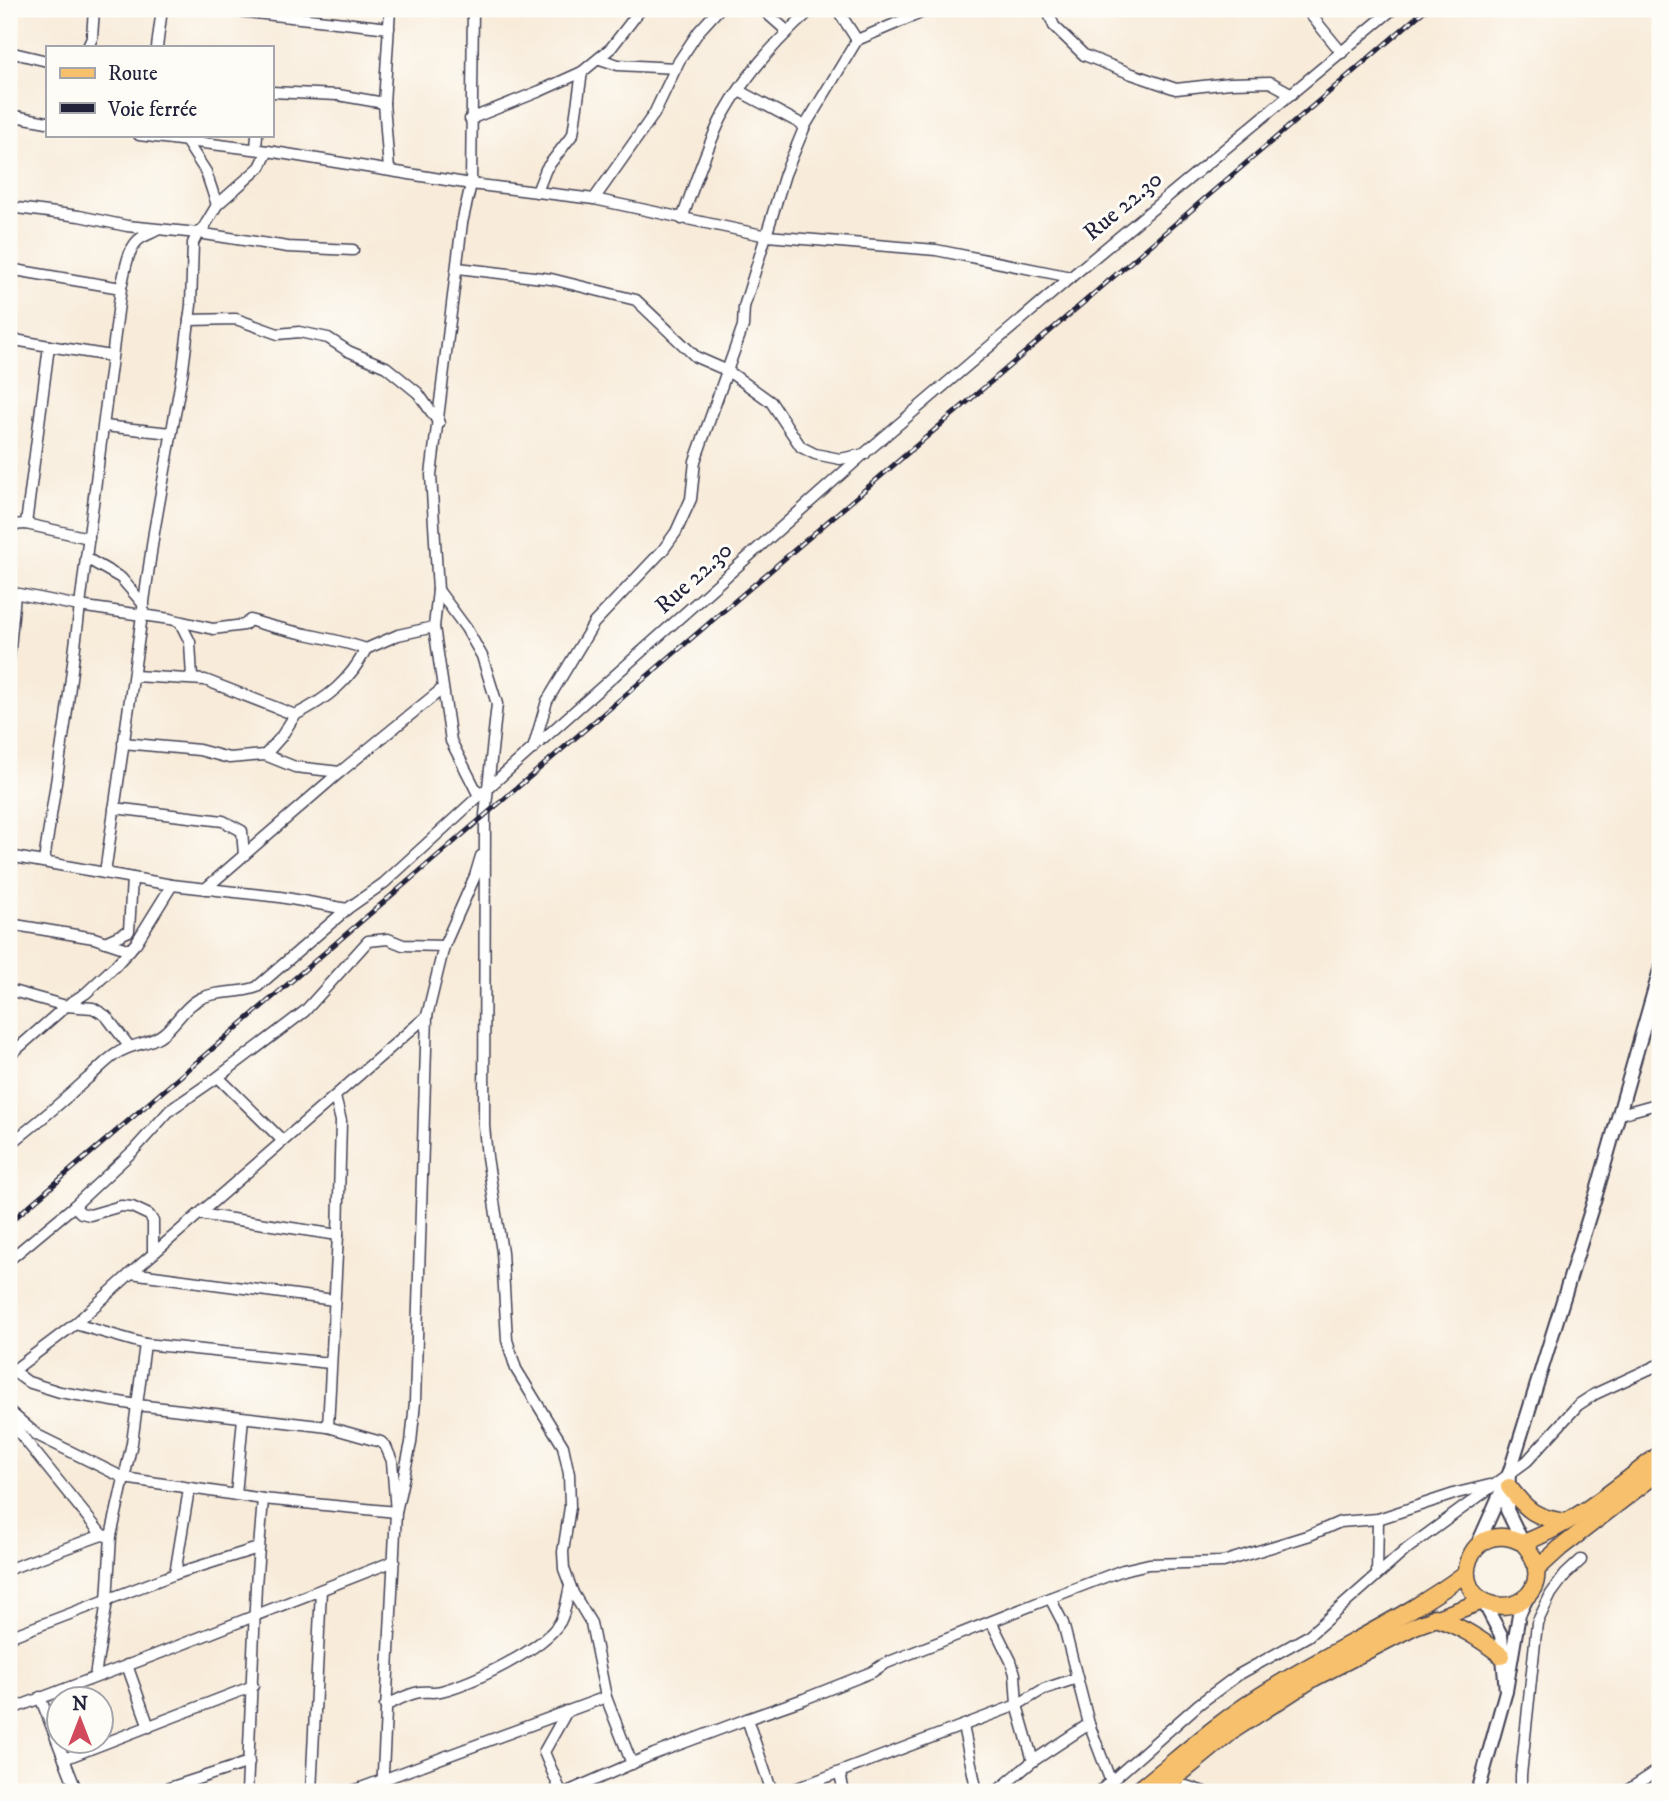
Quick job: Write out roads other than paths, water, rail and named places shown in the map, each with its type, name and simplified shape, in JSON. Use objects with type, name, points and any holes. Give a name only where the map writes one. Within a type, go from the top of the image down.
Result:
[{"type":"main road","points":[[1523,1544],[1566,1522],[1617,1488],[1660,1454]]},
{"type":"main road","points":[[1537,1569],[1660,1471]]},
{"type":"main road","points":[[1509,1480],[1524,1507],[1546,1519],[1566,1522]]},
{"type":"main road","points":[[1501,1536],[1513,1538],[1523,1544],[1530,1551],[1537,1569],[1529,1593],[1522,1600],[1503,1606],[1483,1601],[1475,1594],[1466,1573],[1475,1549],[1490,1538],[1501,1536]]},
{"type":"main road","points":[[1136,1792],[1228,1718],[1263,1694],[1426,1602],[1466,1573]]},
{"type":"main road","points":[[1158,1792],[1235,1729],[1314,1678],[1434,1617],[1483,1601]]},
{"type":"main road","points":[[1434,1617],[1460,1626],[1480,1637],[1502,1656]]},
{"type":"street","points":[[88,46],[92,38],[94,9]]},
{"type":"street","points":[[157,46],[162,9]]},
{"type":"street","points":[[219,9],[389,28]]},
{"type":"street","points":[[389,170],[384,103],[390,9]]},
{"type":"street","points":[[474,9],[474,75],[470,119],[471,184],[463,223],[431,475],[438,590],[434,627],[442,689],[451,741],[479,796]]},
{"type":"street","points":[[470,119],[582,72],[600,59],[641,9]]},
{"type":"street","points":[[594,199],[654,114],[676,68],[699,31],[719,9]]},
{"type":"street","points":[[762,9],[787,31]]},
{"type":"street","points":[[682,219],[722,118],[739,91],[787,31],[812,9]]},
{"type":"street","points":[[836,9],[857,40]]},
{"type":"street","points":[[533,750],[547,701],[594,623],[663,550],[676,532],[691,499],[695,461],[743,326],[744,307],[785,174],[805,126],[857,40],[930,9]]},
{"type":"street","points":[[1047,9],[1054,26],[1084,55],[1132,74],[1176,89],[1270,82],[1292,94]]},
{"type":"street","points":[[1306,9],[1342,53]]},
{"type":"street","name":"Rue 22.30","points":[[9,1145],[114,1055],[130,1046],[149,1042],[164,1033],[179,1016],[202,998],[257,988],[346,909],[384,883],[865,453],[1392,9]]},
{"type":"street","points":[[9,52],[46,61]]},
{"type":"street","points":[[600,59],[618,65],[676,68]]},
{"type":"street","points":[[537,192],[546,169],[573,134],[582,72]]},
{"type":"street","points":[[739,91],[805,126]]},
{"type":"street","points":[[273,92],[338,95],[384,103]]},
{"type":"street","points":[[9,115],[46,121]]},
{"type":"street","points":[[148,136],[256,149],[471,184],[594,199],[767,236],[936,250],[1071,277]]},
{"type":"street","points":[[256,149],[257,136]]},
{"type":"street","points":[[187,141],[206,172],[217,205]]},
{"type":"street","points":[[105,873],[143,610],[184,369],[192,251],[198,233],[217,205],[260,167],[268,151]]},
{"type":"street","points":[[9,207],[288,247],[352,250]]},
{"type":"street","points":[[44,861],[66,718],[121,288],[129,257],[136,244],[159,229]]},
{"type":"street","points":[[458,268],[551,279],[636,300],[696,357],[728,371],[771,402],[801,447],[815,454],[840,459],[865,453]]},
{"type":"street","points":[[9,270],[121,288]]},
{"type":"street","points":[[189,320],[236,319],[278,334],[299,332],[328,338],[348,351],[386,367],[418,393],[439,424]]},
{"type":"street","points":[[9,339],[111,356]]},
{"type":"street","points":[[26,524],[49,346]]},
{"type":"street","points":[[104,426],[171,433]]},
{"type":"street","points":[[9,525],[26,524],[89,538]]},
{"type":"street","points":[[86,558],[121,578],[143,610]]},
{"type":"street","points":[[438,590],[466,628],[482,656],[497,705],[485,846],[484,1126],[502,1252],[507,1340],[516,1369],[563,1446],[569,1474],[570,1507],[563,1561],[570,1586],[590,1623],[606,1697],[632,1764]]},
{"type":"street","points":[[9,659],[12,593],[79,606],[143,610],[213,629],[244,625],[250,620],[366,649]]},
{"type":"street","points":[[180,622],[190,642],[192,678]]},
{"type":"street","points":[[265,755],[295,715],[340,687],[357,667],[366,649],[398,635],[434,627]]},
{"type":"street","points":[[134,676],[205,680],[295,715]]},
{"type":"street","points":[[205,889],[340,772],[442,689]]},
{"type":"street","points":[[123,743],[200,750],[229,758],[265,755],[295,766],[340,772]]},
{"type":"street","points":[[114,808],[223,821],[243,831],[271,832]]},
{"type":"street","points":[[243,831],[244,855]]},
{"type":"street","points":[[396,1512],[411,1443],[415,1402],[427,1016],[444,946],[475,876],[485,846]]},
{"type":"street","points":[[9,856],[172,885],[280,897],[346,909]]},
{"type":"street","points":[[105,942],[129,931],[132,878]]},
{"type":"street","points":[[9,1056],[66,1006],[86,993],[130,950],[172,885]]},
{"type":"street","points":[[9,924],[105,942],[130,950]]},
{"type":"street","points":[[9,1260],[74,1206],[132,1151],[170,1110],[305,1011],[369,942],[388,939],[404,945],[444,946]]},
{"type":"street","points":[[1475,1549],[1509,1480],[1620,1114],[1660,970]]},
{"type":"street","points":[[9,990],[66,1006],[93,1008],[106,1016],[130,1046]]},
{"type":"street","points":[[383,1787],[396,1512],[392,1461],[386,1447],[381,1443],[328,1427],[137,1405],[60,1392],[28,1382],[11,1373],[75,1324],[427,1016]]},
{"type":"street","points":[[218,1077],[283,1141]]},
{"type":"street","points":[[328,1427],[341,1121],[335,1097]]},
{"type":"street","points":[[1620,1114],[1660,1104]]},
{"type":"street","points":[[74,1206],[81,1213],[90,1215],[121,1206],[132,1207],[149,1215],[153,1221],[153,1254]]},
{"type":"street","points":[[199,1214],[338,1235]]},
{"type":"street","points":[[131,1273],[334,1300]]},
{"type":"street","points":[[75,1324],[145,1344],[330,1363]]},
{"type":"street","points":[[95,1676],[107,1601],[107,1536],[132,1443],[145,1344]]},
{"type":"street","points":[[567,1792],[1123,1570],[1149,1564],[1223,1562],[1310,1535],[1340,1522],[1378,1519],[1457,1493],[1509,1480],[1578,1405],[1595,1394],[1660,1364]]},
{"type":"street","points":[[9,1411],[37,1435],[124,1479],[263,1499],[396,1512]]},
{"type":"street","points":[[236,1495],[243,1418]]},
{"type":"street","points":[[9,1420],[107,1536]]},
{"type":"street","points":[[1509,1480],[1507,1510],[1523,1544]]},
{"type":"street","points":[[1099,1792],[1199,1704],[1238,1675],[1308,1636],[1408,1548],[1493,1484]]},
{"type":"street","points":[[175,1574],[190,1489]]},
{"type":"street","points":[[247,1792],[254,1616],[263,1499]]},
{"type":"street","points":[[1377,1575],[1378,1519]]},
{"type":"street","points":[[9,1569],[107,1536]]},
{"type":"street","points":[[9,1637],[175,1574],[258,1548]]},
{"type":"street","points":[[1521,1792],[1537,1623],[1551,1594],[1580,1560]]},
{"type":"street","points":[[9,1710],[394,1561]]},
{"type":"street","points":[[385,1706],[411,1694],[439,1692],[492,1673],[530,1649],[551,1634],[559,1624],[570,1586]]},
{"type":"street","points":[[311,1792],[321,1590]]},
{"type":"street","points":[[1478,1792],[1506,1690],[1519,1614],[1529,1593]]},
{"type":"street","points":[[1050,1598],[1063,1623],[1089,1724],[1111,1782]]},
{"type":"street","points":[[1483,1601],[1501,1635],[1506,1690]]},
{"type":"street","points":[[992,1623],[1015,1674],[1017,1705],[1032,1761]]},
{"type":"street","points":[[127,1665],[149,1727]]},
{"type":"street","points":[[787,1792],[1017,1705],[1044,1689],[1077,1678]]},
{"type":"street","points":[[64,1759],[253,1686]]},
{"type":"street","points":[[40,1697],[77,1792]]},
{"type":"street","points":[[350,1792],[383,1787],[490,1738],[606,1697]]},
{"type":"street","points":[[561,1792],[544,1752],[567,1711]]},
{"type":"street","points":[[747,1719],[772,1792]]},
{"type":"street","points":[[996,1792],[1032,1761],[1089,1724]]},
{"type":"street","points":[[963,1726],[977,1792]]},
{"type":"street","points":[[157,1792],[249,1762]]},
{"type":"street","points":[[1625,1792],[1660,1769]]},
{"type":"street","points":[[840,1774],[844,1792]]},
{"type":"street","points":[[586,1792],[592,1781]]},
{"type":"street","points":[[1186,1786],[1204,1792]]},
{"type":"railway","points":[[9,1223],[1426,9]]}]
